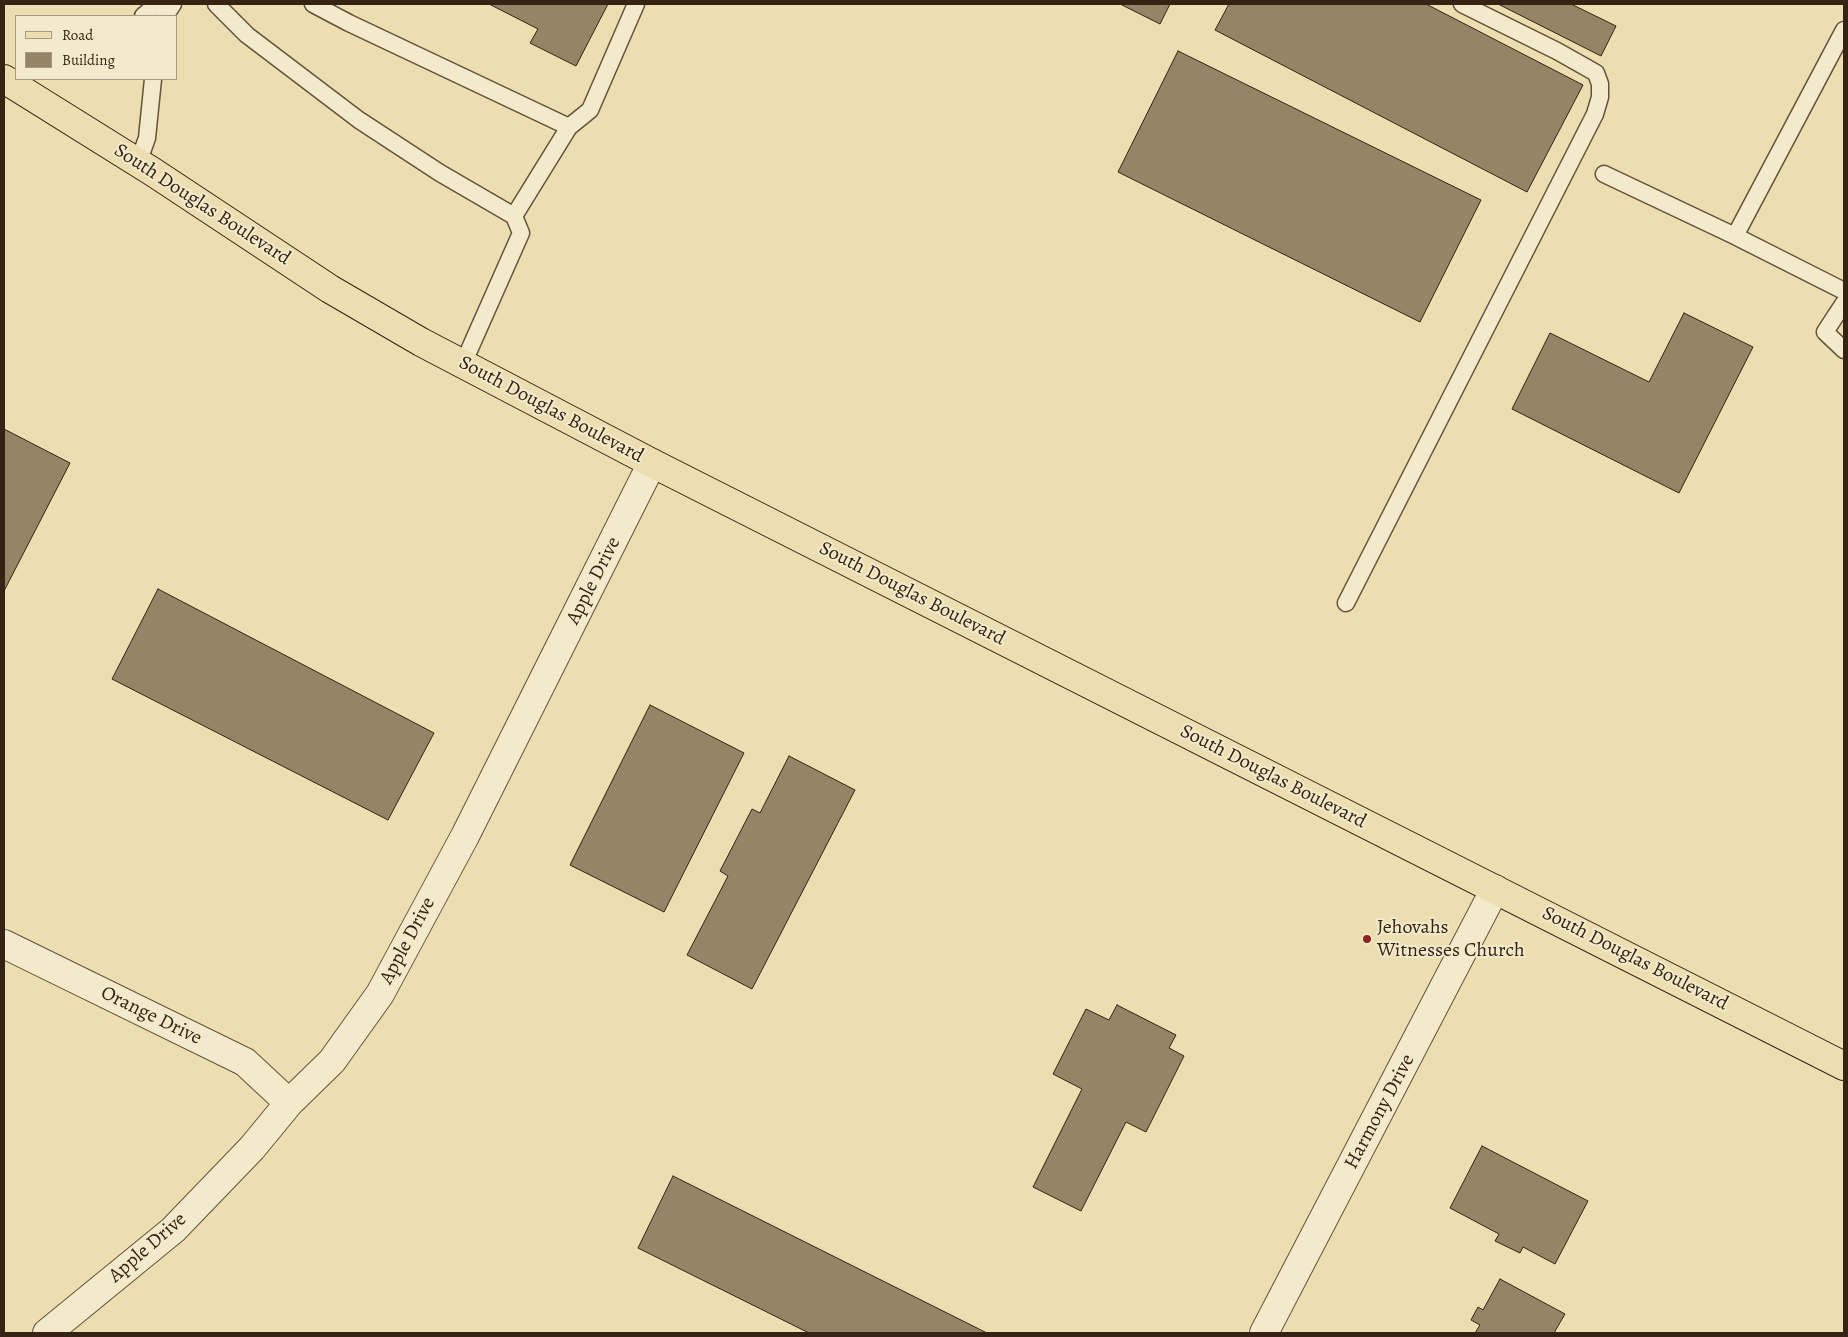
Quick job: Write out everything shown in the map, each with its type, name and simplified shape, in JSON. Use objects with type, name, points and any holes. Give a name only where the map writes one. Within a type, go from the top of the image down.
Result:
[{"type":"main road","name":"South Douglas Boulevard","points":[[18,81],[138,163],[330,289],[421,342],[652,463],[1844,1066]]},
{"type":"street","name":"Apple Drive","points":[[47,1333],[173,1230],[252,1148],[288,1103],[332,1061],[380,994],[470,828],[652,463]]},
{"type":"street","name":"Harmony Drive","points":[[1264,1333],[1495,889]]},
{"type":"street","name":"Orange Drive","points":[[4,944],[245,1062],[288,1103]]},
{"type":"lane","points":[[144,15],[157,4]]},
{"type":"lane","points":[[166,15],[173,4]]},
{"type":"lane","points":[[216,4],[247,35],[359,120],[440,173],[514,216],[521,233],[463,364]]},
{"type":"lane","points":[[313,4],[357,27],[569,127]]},
{"type":"lane","points":[[514,216],[569,127],[590,110],[636,4]]},
{"type":"lane","points":[[1346,603],[1595,114],[1600,97],[1600,84],[1596,73],[1557,51],[1462,4]]},
{"type":"lane","points":[[1735,236],[1844,30]]},
{"type":"lane","points":[[138,163],[147,138],[153,80]]},
{"type":"lane","points":[[1604,174],[1735,236],[1844,291]]},
{"type":"lane","points":[[1844,303],[1825,332],[1844,350]]},
{"type":"building","points":[[489,4],[608,4],[576,66],[530,43],[538,29]]},
{"type":"building","points":[[1120,4],[1170,4],[1160,24]]},
{"type":"building","points":[[1229,4],[1426,4],[1583,85],[1527,192],[1215,30]]},
{"type":"building","points":[[1498,4],[1571,4],[1616,26],[1601,56]]},
{"type":"building","points":[[1178,51],[1481,200],[1420,322],[1118,172]]},
{"type":"building","points":[[1684,313],[1753,347],[1679,493],[1512,409],[1550,333],[1649,382]]},
{"type":"building","points":[[4,429],[70,463],[4,591]]},
{"type":"building","points":[[158,589],[434,733],[388,820],[112,679]]},
{"type":"building","points":[[650,705],[744,753],[664,912],[570,865]]},
{"type":"building","points":[[789,756],[855,790],[752,989],[687,955],[728,876],[720,871],[752,809],[760,813]]},
{"type":"building","points":[[1117,1005],[1176,1035],[1169,1048],[1184,1056],[1146,1132],[1126,1122],[1081,1211],[1033,1187],[1082,1089],[1053,1074],[1086,1009],[1109,1020]]},
{"type":"building","points":[[1482,1146],[1588,1201],[1555,1264],[1523,1247],[1520,1253],[1495,1241],[1499,1234],[1450,1208]]},
{"type":"building","points":[[673,1176],[987,1333],[809,1333],[638,1248]]},
{"type":"building","points":[[1500,1279],[1565,1314],[1554,1333],[1475,1333],[1480,1325],[1471,1320],[1478,1307],[1483,1310]]},
{"type":"place","name":"Jehovahs Witnesses Church","points":[[1367,939]]}]
